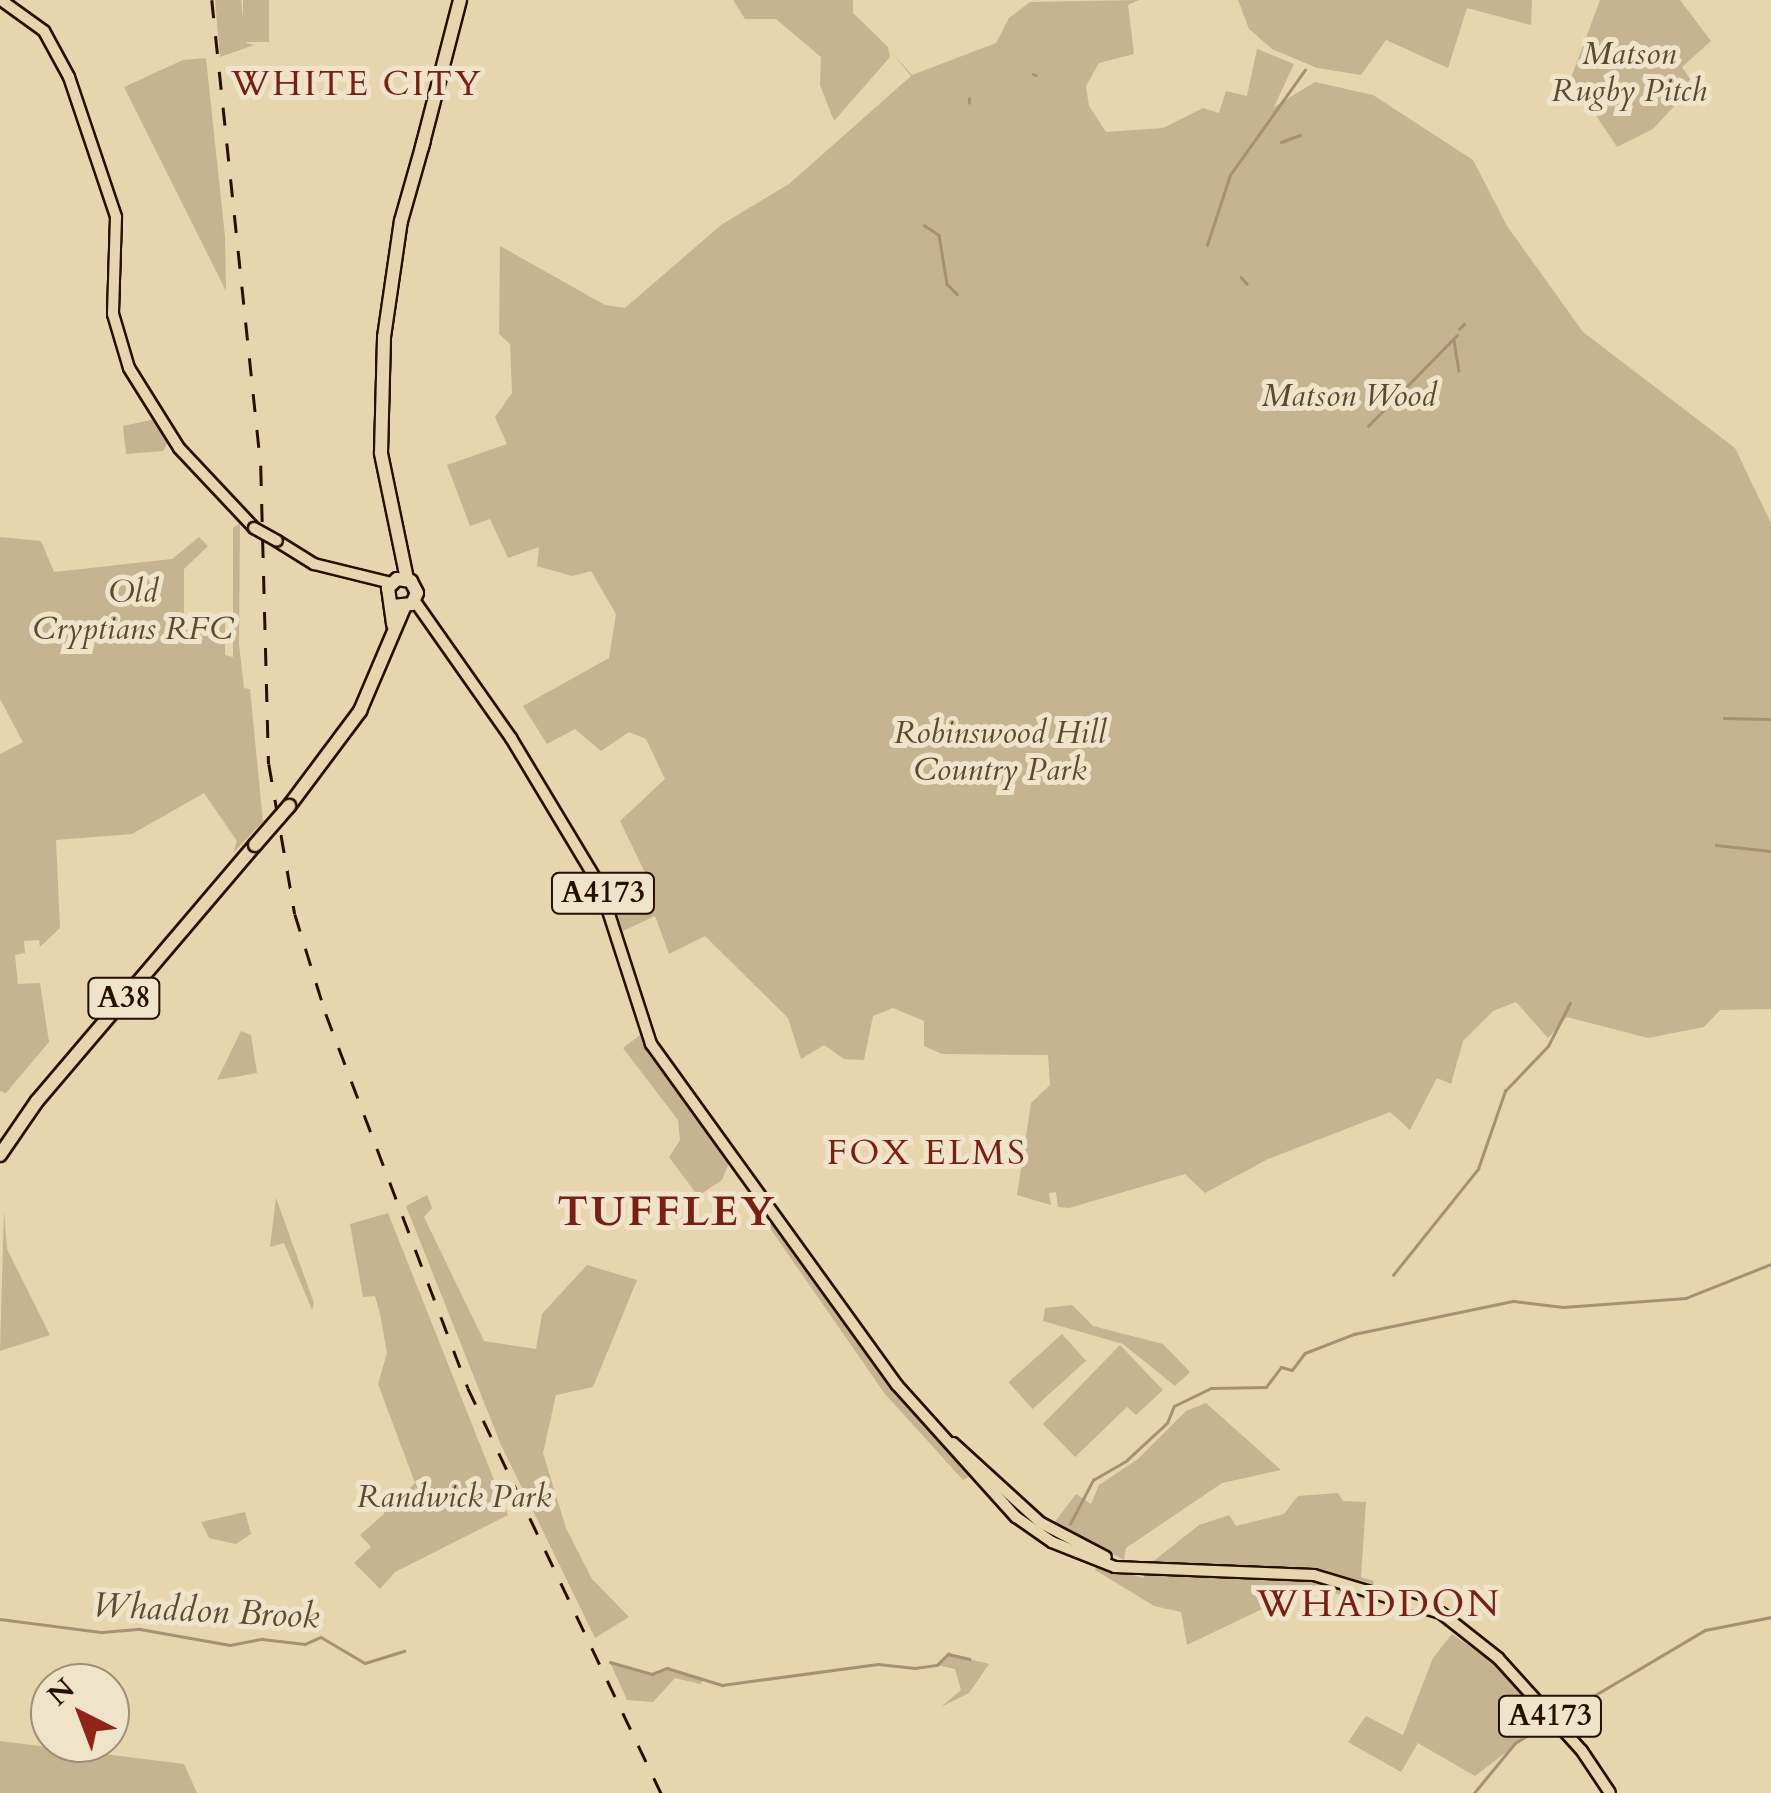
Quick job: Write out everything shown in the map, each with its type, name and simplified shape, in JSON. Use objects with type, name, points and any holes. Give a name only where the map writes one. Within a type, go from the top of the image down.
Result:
[{"type":"highway","name":"A38","points":[[0,1155],[37,1101],[290,806],[360,711],[393,630],[402,564],[381,453],[386,314],[413,185],[460,0]]},
{"type":"highway","name":"A38","points":[[413,185],[416,156],[424,140]]},
{"type":"main road","points":[[1,0],[44,31],[69,77],[116,217],[113,314],[130,368],[179,448],[254,528],[311,563],[370,579],[400,595]]},
{"type":"main road","name":"A4173","points":[[400,595],[435,628],[600,886],[651,1044],[882,1364],[942,1436],[1034,1533],[1144,1571],[1314,1575],[1372,1588],[1441,1613],[1472,1633],[1582,1751],[1610,1793]]},
{"type":"green space","points":[[215,0],[241,0],[246,43],[254,45],[220,57]]},
{"type":"green space","points":[[243,0],[269,0],[269,42],[243,42]]},
{"type":"green space","points":[[733,0],[853,0],[853,13],[888,47],[890,57],[834,121],[820,85],[821,57],[776,19],[745,19]]},
{"type":"green space","points":[[1139,0],[1128,5],[1134,54],[1099,63],[1086,86],[1089,106],[1106,132],[1163,128],[1203,108],[1219,113],[1226,91],[1247,96],[1257,49],[1294,64],[1274,107],[1315,82],[1373,95],[1473,160],[1507,226],[1583,332],[1735,448],[1771,523],[1771,1009],[1720,1010],[1704,1027],[1648,1038],[1567,1017],[1548,1038],[1516,1002],[1493,1011],[1463,1041],[1451,1084],[1437,1078],[1410,1130],[1390,1112],[1268,1159],[1205,1193],[1185,1174],[1069,1208],[1058,1207],[1056,1192],[1049,1193],[1051,1205],[1017,1195],[1031,1103],[1050,1085],[1048,1055],[942,1054],[924,1046],[924,1021],[893,1008],[873,1016],[864,1060],[844,1059],[824,1045],[801,1059],[788,1018],[705,936],[669,954],[655,916],[623,931],[612,904],[632,903],[628,883],[649,881],[620,821],[665,779],[646,739],[629,732],[601,751],[575,729],[547,744],[523,706],[609,658],[616,614],[591,571],[572,576],[537,566],[539,547],[508,558],[490,519],[470,526],[447,465],[507,444],[495,417],[512,393],[510,344],[499,334],[500,246],[605,305],[625,308],[721,225],[789,184],[911,76],[893,54],[912,75],[996,43],[1009,18],[1030,2]]},
{"type":"green space","points":[[1238,0],[1532,0],[1531,25],[1467,8],[1448,68],[1386,40],[1361,75],[1317,68],[1272,49],[1249,29]]},
{"type":"green space","name":"Matson Rugby Pitch","points":[[1600,0],[1680,0],[1711,41],[1682,67],[1690,79],[1678,102],[1653,129],[1617,147],[1571,78]]},
{"type":"green space","points":[[206,58],[225,237],[226,291],[124,87],[183,60]]},
{"type":"green space","points":[[156,419],[170,439],[163,451],[126,454],[123,426]]},
{"type":"green space","name":"Old Cryptians RFC","points":[[240,523],[239,644],[244,688],[250,689],[263,822],[233,853],[237,841],[204,793],[132,834],[56,840],[60,928],[40,947],[39,940],[24,941],[25,953],[15,955],[18,984],[40,983],[49,1042],[6,1093],[0,1091],[0,754],[23,742],[0,699],[0,537],[41,541],[54,572],[172,559],[199,537],[208,546],[184,569],[184,629],[205,630],[206,617],[225,617],[225,655],[233,657],[233,528]]},
{"type":"green space","points":[[241,1031],[251,1035],[257,1073],[217,1080]]},
{"type":"green space","points":[[640,1035],[730,1160],[722,1180],[698,1196],[669,1157],[680,1140],[678,1120],[623,1048]]},
{"type":"green space","points":[[427,1195],[432,1208],[424,1217],[484,1341],[536,1349],[542,1314],[587,1265],[637,1280],[593,1387],[556,1395],[543,1453],[566,1528],[592,1579],[629,1617],[595,1638],[501,1445],[406,1206]]},
{"type":"green space","points":[[276,1198],[314,1303],[312,1310],[284,1243],[270,1247]]},
{"type":"green space","points":[[765,1202],[838,1304],[974,1474],[963,1480],[885,1394],[756,1208]]},
{"type":"green space","points":[[4,1211],[7,1249],[50,1335],[0,1351]]},
{"type":"green space","name":"Randwick Park","points":[[388,1213],[508,1515],[395,1572],[380,1589],[354,1563],[371,1547],[360,1535],[384,1514],[384,1503],[392,1506],[415,1483],[378,1384],[387,1353],[375,1296],[363,1297],[350,1224]]},
{"type":"green space","points":[[1072,1305],[1093,1326],[1163,1344],[1190,1372],[1175,1386],[1123,1344],[1043,1321],[1045,1308]]},
{"type":"green space","points":[[1062,1334],[1086,1361],[1033,1409],[1008,1382]]},
{"type":"green space","points":[[1120,1345],[1163,1390],[1136,1415],[1127,1407],[1075,1457],[1043,1424]]},
{"type":"green space","points":[[1206,1403],[1281,1470],[1222,1483],[1126,1548],[1124,1560],[1054,1523],[1076,1494],[1091,1504],[1099,1485],[1138,1459],[1186,1411]]},
{"type":"green space","points":[[1338,1493],[1343,1501],[1366,1502],[1361,1577],[1374,1581],[1370,1600],[1306,1588],[1187,1645],[1181,1612],[1154,1606],[1095,1570],[1097,1565],[1144,1578],[1146,1567],[1199,1525],[1229,1515],[1236,1526],[1284,1514],[1298,1496]]},
{"type":"green space","points":[[245,1512],[251,1534],[236,1544],[209,1538],[201,1522]]},
{"type":"green space","points":[[1452,1634],[1497,1665],[1548,1720],[1475,1776],[1418,1743],[1401,1772],[1348,1742],[1366,1716],[1403,1735],[1433,1658]]},
{"type":"green space","points":[[948,1654],[989,1664],[969,1693],[941,1707],[961,1690],[955,1669],[937,1665]]},
{"type":"green space","points":[[610,1662],[652,1674],[667,1668],[704,1679],[700,1684],[675,1678],[653,1702],[627,1700]]},
{"type":"green space","points":[[0,1741],[30,1745],[30,1763],[130,1763],[130,1757],[184,1764],[197,1793],[0,1793]]},
{"type":"waterway","points":[[1207,245],[1230,175],[1305,70]]},
{"type":"waterway","points":[[1281,142],[1300,135]]},
{"type":"waterway","points":[[924,225],[939,235],[947,284],[957,294]]},
{"type":"waterway","points":[[1241,277],[1247,284]]},
{"type":"waterway","points":[[1459,329],[1464,324]]},
{"type":"waterway","points":[[1368,426],[1457,335]]},
{"type":"waterway","points":[[1454,340],[1459,371]]},
{"type":"waterway","points":[[1724,718],[1771,719]]},
{"type":"waterway","points":[[1716,845],[1771,851]]},
{"type":"waterway","points":[[1393,1275],[1478,1169],[1505,1091],[1548,1046],[1570,1003]]},
{"type":"waterway","points":[[1070,1524],[1093,1480],[1127,1460],[1167,1423],[1174,1406],[1211,1388],[1266,1387],[1281,1367],[1292,1370],[1305,1353],[1354,1334],[1514,1301],[1563,1307],[1686,1298],[1771,1264]]},
{"type":"waterway","points":[[1558,1717],[1705,1630],[1771,1617]]},
{"type":"waterway","name":"Whaddon Brook","points":[[0,1619],[102,1632],[140,1629],[230,1645],[262,1639],[305,1644],[321,1637],[365,1663],[404,1651]]},
{"type":"waterway","name":"Whaddon Brook","points":[[610,1662],[652,1674],[667,1668],[722,1685],[878,1664],[915,1668],[937,1665],[948,1654],[969,1659]]},
{"type":"waterway","points":[[1474,1793],[1515,1743],[1551,1721]]},
{"type":"railway","points":[[212,0],[261,468],[269,764],[295,914],[326,1014],[468,1388],[661,1793]]},
{"type":"district","name":"WHITE CITY","points":[[357,84]]},
{"type":"district","name":"FOX ELMS","points":[[927,1153]]},
{"type":"district","name":"TUFFLEY","points":[[667,1212]]},
{"type":"district","name":"WHADDON","points":[[1379,1605]]},
{"type":"park label","name":"Matson Wood","points":[[1349,396]]},
{"type":"park label","name":"Robinswood Hill Country Park","points":[[1000,752]]}]
